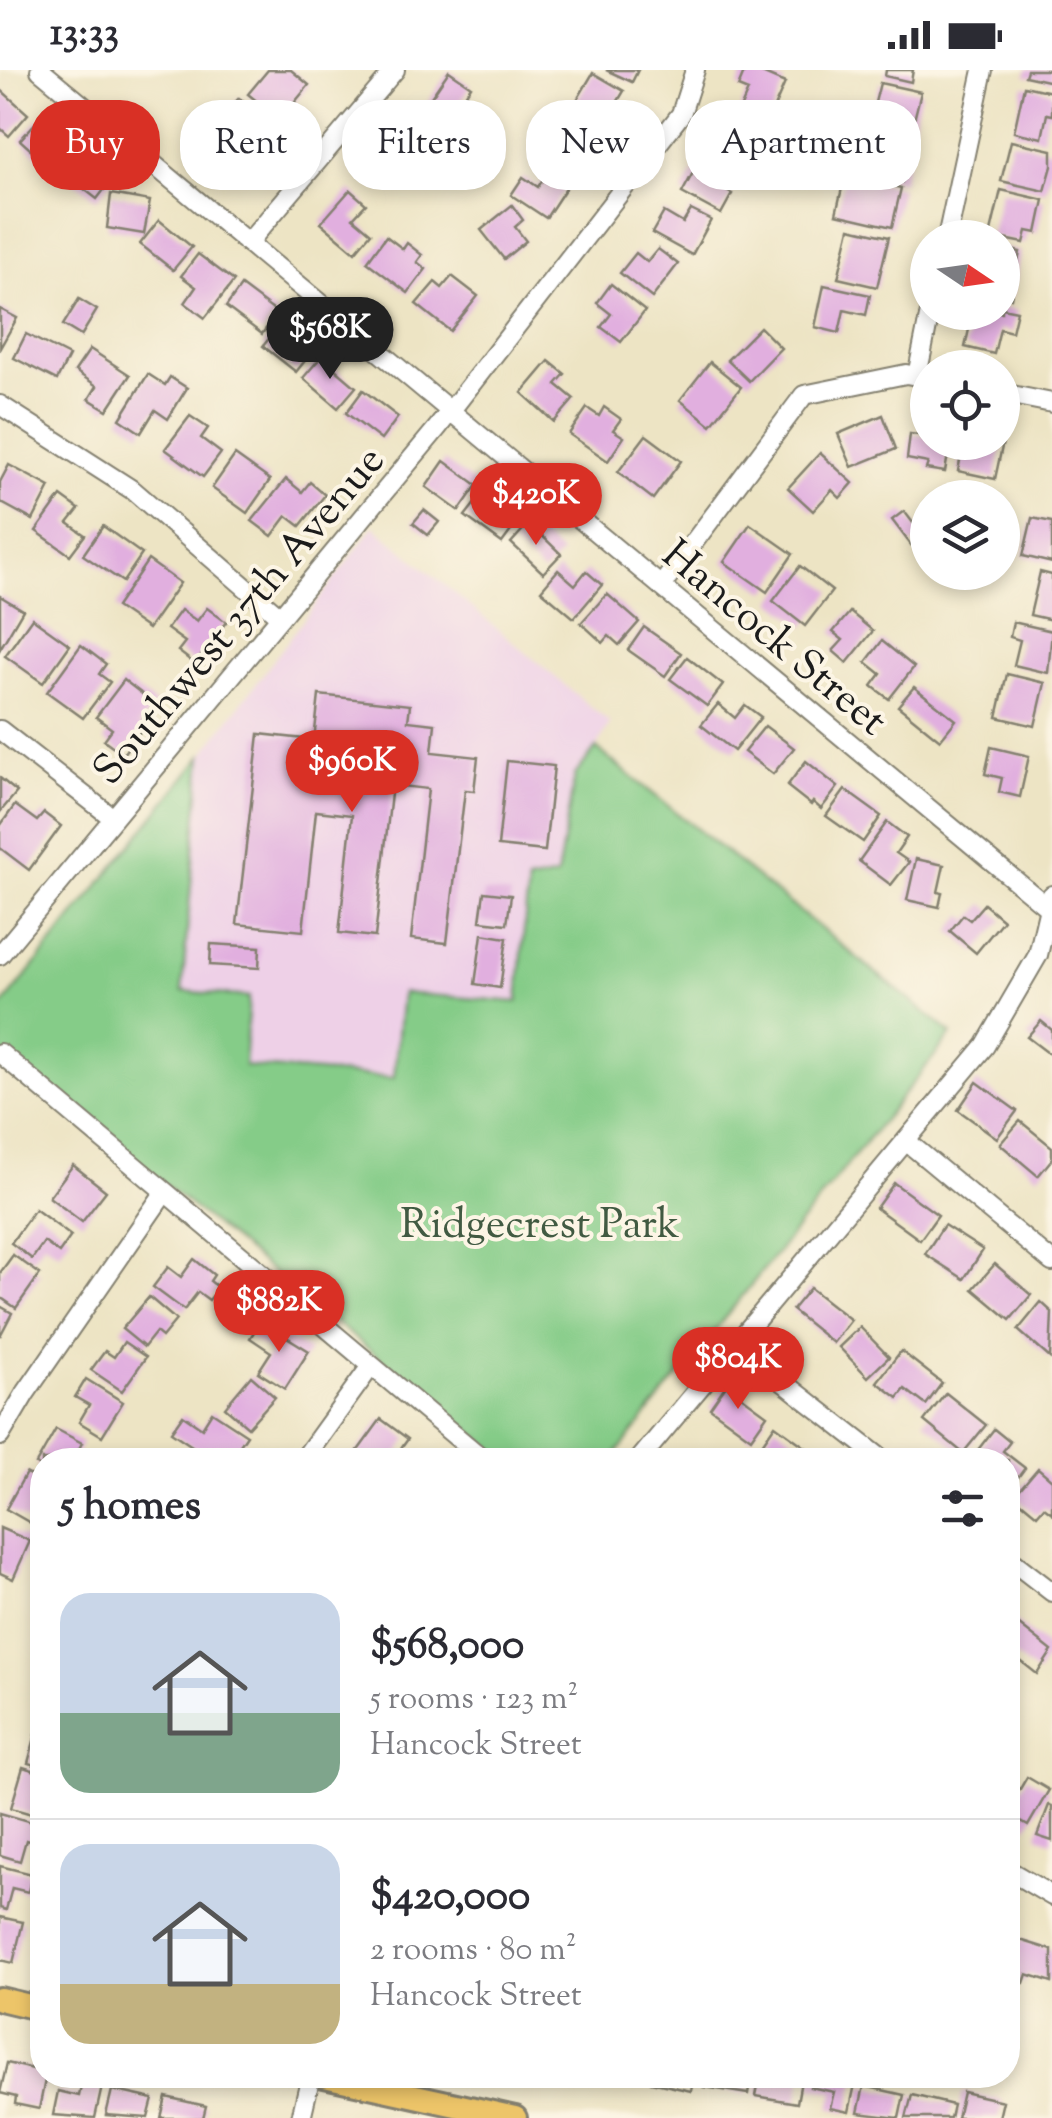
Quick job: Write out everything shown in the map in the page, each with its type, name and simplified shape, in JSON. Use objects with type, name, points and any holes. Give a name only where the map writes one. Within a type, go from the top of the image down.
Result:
[{"type":"main road","points":[[0,2000],[30,2007]]},
{"type":"main road","points":[[379,2088],[515,2118]]},
{"type":"street","name":"Hancock Street","points":[[40,70],[1051,904]]},
{"type":"street","points":[[248,243],[395,70]]},
{"type":"street","name":"Southwest 37th Avenue","points":[[0,954],[450,411],[682,114],[695,70]]},
{"type":"street","points":[[950,220],[983,70]]},
{"type":"street","points":[[661,586],[804,395],[910,375]]},
{"type":"street","points":[[1020,397],[1052,403]]},
{"type":"street","points":[[0,405],[134,491],[280,617]]},
{"type":"street","points":[[0,730],[113,818]]},
{"type":"street","points":[[649,1448],[985,1046],[1038,955],[1051,904]]},
{"type":"street","points":[[0,1053],[470,1448]]},
{"type":"street","points":[[906,1141],[1052,1262]]},
{"type":"street","points":[[0,1436],[164,1194]]},
{"type":"street","points":[[736,1345],[868,1448]]},
{"type":"street","points":[[312,1448],[372,1366]]},
{"type":"street","points":[[1020,1567],[1052,1592]]},
{"type":"street","points":[[1020,1877],[1052,1896]]},
{"type":"street","points":[[301,2118],[308,2088]]},
{"type":"shaded area","points":[[374,526],[610,723],[575,775],[557,876],[528,882],[518,1002],[402,993],[394,1078],[243,1066],[182,992],[202,756]]},
{"type":"green space","name":"Ridgecrest Park","points":[[596,748],[952,1034],[621,1448],[491,1448],[0,1052],[0,1009],[202,756],[182,991],[249,997],[244,1066],[394,1078],[402,993],[518,1002],[528,882],[557,876],[575,775]]},
{"type":"building","points":[[268,70],[291,70],[309,85],[297,100],[255,100],[248,94]]},
{"type":"building","points":[[606,70],[638,70],[632,82]]},
{"type":"building","points":[[745,70],[755,70],[785,83],[777,100],[744,100],[748,91],[738,87]]},
{"type":"building","points":[[886,70],[913,70],[911,82],[885,76]]},
{"type":"building","points":[[1027,70],[1052,70],[1052,82],[1025,76]]},
{"type":"building","points":[[449,71],[471,86],[461,100],[429,100]]},
{"type":"building","points":[[593,73],[624,91],[619,100],[577,100]]},
{"type":"building","points":[[880,83],[921,92],[919,100],[876,100]]},
{"type":"building","points":[[1024,86],[1052,92],[1052,115],[1047,114],[1042,138],[1014,132]]},
{"type":"building","points":[[0,89],[28,114],[9,136],[0,128]]},
{"type":"building","points":[[30,129],[30,149],[20,140]]},
{"type":"building","points":[[1011,141],[1052,150],[1045,191],[1001,181]]},
{"type":"building","points":[[523,177],[526,190],[564,190],[546,218],[511,195]]},
{"type":"building","points":[[685,187],[732,194],[721,214],[682,193]]},
{"type":"building","points":[[85,190],[104,190],[97,199]]},
{"type":"building","points":[[350,190],[366,204],[353,218],[371,233],[355,252],[321,223]]},
{"type":"building","points":[[842,190],[901,190],[892,227],[836,214]]},
{"type":"building","points":[[1001,190],[1044,200],[1037,233],[1027,231],[1024,243],[1020,242],[1020,220],[994,220]]},
{"type":"building","points":[[111,194],[150,201],[144,234],[107,228]]},
{"type":"building","points":[[512,205],[523,220],[515,227],[526,241],[504,259],[481,230]]},
{"type":"building","points":[[691,210],[711,220],[692,255],[652,233],[664,212],[683,223]]},
{"type":"building","points":[[159,220],[192,247],[173,270],[140,244]]},
{"type":"building","points":[[850,228],[889,237],[877,287],[838,278]]},
{"type":"building","points":[[386,236],[403,249],[407,243],[422,255],[417,262],[426,269],[408,293],[367,262]]},
{"type":"building","points":[[658,249],[678,264],[652,298],[620,273],[636,253],[647,262]]},
{"type":"building","points":[[198,254],[234,281],[205,318],[185,303],[196,287],[181,276]]},
{"type":"building","points":[[452,276],[478,296],[450,331],[416,304],[435,282],[442,288]]},
{"type":"building","points":[[611,284],[645,311],[621,342],[601,327],[611,314],[597,303]]},
{"type":"building","points":[[824,285],[870,295],[866,315],[844,310],[839,333],[815,327]]},
{"type":"building","points":[[241,286],[277,313],[262,334],[226,307]]},
{"type":"building","points":[[79,299],[97,310],[81,336],[63,325]]},
{"type":"building","points":[[0,309],[17,318],[0,348]]},
{"type":"building","points":[[283,321],[316,347],[296,372],[263,346]]},
{"type":"building","points":[[760,327],[781,348],[749,381],[727,360]]},
{"type":"building","points":[[969,330],[1000,330],[995,350],[965,347]]},
{"type":"building","points":[[26,334],[69,356],[57,380],[14,358]]},
{"type":"building","points":[[90,349],[130,375],[107,410],[89,399],[97,386],[75,371]]},
{"type":"building","points":[[321,357],[356,387],[338,408],[303,378]]},
{"type":"building","points":[[549,361],[565,374],[556,384],[574,399],[554,422],[522,393]]},
{"type":"building","points":[[710,362],[741,387],[711,425],[680,400]]},
{"type":"building","points":[[148,374],[165,385],[170,377],[187,388],[168,419],[155,410],[141,433],[120,419]]},
{"type":"building","points":[[363,390],[398,417],[381,440],[346,413]]},
{"type":"building","points":[[604,407],[621,419],[613,430],[624,437],[608,461],[569,434],[587,408],[599,416]]},
{"type":"building","points":[[883,415],[896,449],[852,467],[838,434]]},
{"type":"building","points":[[190,416],[208,428],[201,438],[221,453],[203,477],[165,449]]},
{"type":"building","points":[[646,435],[681,461],[653,499],[618,472]]},
{"type":"building","points":[[820,453],[853,483],[840,498],[832,490],[813,511],[788,488]]},
{"type":"building","points":[[235,455],[270,480],[247,513],[212,488]]},
{"type":"building","points":[[912,460],[947,460],[945,472],[926,469],[928,463]]},
{"type":"building","points":[[960,460],[999,460],[995,479],[958,471]]},
{"type":"building","points":[[444,461],[477,485],[459,511],[426,487]]},
{"type":"building","points":[[9,465],[50,487],[33,520],[0,502],[0,482]]},
{"type":"building","points":[[286,479],[302,492],[310,482],[325,495],[300,526],[287,516],[272,536],[252,521]]},
{"type":"building","points":[[483,493],[519,520],[502,543],[465,516]]},
{"type":"building","points":[[61,496],[79,509],[68,523],[85,535],[70,555],[36,531]]},
{"type":"building","points":[[424,510],[439,522],[428,535],[413,523]]},
{"type":"building","points":[[904,511],[910,519],[910,544],[892,520]]},
{"type":"building","points":[[1032,518],[1052,522],[1052,563],[1023,556]]},
{"type":"building","points":[[529,523],[561,554],[543,573],[511,543]]},
{"type":"building","points":[[750,524],[793,554],[767,592],[724,562]]},
{"type":"building","points":[[103,526],[142,554],[123,582],[83,555]]},
{"type":"building","points":[[148,560],[180,583],[148,629],[116,607]]},
{"type":"building","points":[[800,566],[832,591],[805,626],[773,601]]},
{"type":"building","points":[[558,570],[575,585],[586,571],[602,585],[574,618],[541,590]]},
{"type":"building","points":[[1040,572],[1052,575],[1052,620],[1030,615]]},
{"type":"building","points":[[607,594],[639,622],[619,645],[609,636],[603,643],[581,623]]},
{"type":"building","points":[[0,596],[23,610],[0,649]]},
{"type":"building","points":[[207,608],[226,622],[195,664],[178,651],[185,642],[167,629],[181,610],[197,621]]},
{"type":"building","points":[[850,612],[873,631],[847,663],[833,651],[843,640],[833,632]]},
{"type":"building","points":[[32,618],[70,645],[43,683],[5,656]]},
{"type":"building","points":[[1013,622],[1052,631],[1048,673],[1014,665],[1020,640],[1010,637]]},
{"type":"building","points":[[644,627],[681,653],[665,676],[628,650]]},
{"type":"building","points":[[882,641],[914,667],[889,699],[872,686],[881,674],[866,662]]},
{"type":"building","points":[[81,645],[106,664],[99,674],[110,682],[83,718],[47,692]]},
{"type":"building","points":[[687,657],[723,685],[707,706],[670,679]]},
{"type":"building","points":[[1007,674],[1045,683],[1035,726],[997,717]]},
{"type":"building","points":[[124,680],[155,704],[123,754],[104,740],[112,729],[96,717]]},
{"type":"building","points":[[914,687],[956,720],[940,740],[898,706]]},
{"type":"building","points":[[319,695],[410,705],[408,721],[435,724],[432,752],[478,757],[474,791],[465,790],[447,943],[411,939],[428,789],[392,785],[375,937],[339,933],[352,815],[316,811],[303,931],[237,924],[259,734],[314,740]]},
{"type":"building","points":[[718,704],[735,718],[745,705],[761,717],[734,751],[701,725]]},
{"type":"building","points":[[765,726],[794,748],[773,774],[744,752]]},
{"type":"building","points":[[991,747],[1029,756],[1020,797],[999,792],[1002,778],[985,774]]},
{"type":"building","points":[[507,761],[554,766],[545,851],[498,846]]},
{"type":"building","points":[[806,761],[838,787],[821,809],[787,786]]},
{"type":"building","points":[[0,778],[17,792],[0,812]]},
{"type":"building","points":[[845,790],[881,816],[863,842],[826,816]]},
{"type":"building","points":[[15,805],[37,821],[44,813],[61,826],[29,870],[0,848],[0,826]]},
{"type":"building","points":[[887,822],[907,837],[896,853],[909,862],[891,885],[859,861]]},
{"type":"building","points":[[916,859],[944,865],[939,907],[907,900]]},
{"type":"building","points":[[484,892],[511,895],[507,924],[480,921]]},
{"type":"building","points":[[984,904],[1003,920],[976,953],[950,931],[963,915],[970,920]]},
{"type":"building","points":[[482,934],[507,938],[500,988],[475,984]]},
{"type":"building","points":[[211,944],[260,947],[259,968],[210,965]]},
{"type":"building","points":[[1041,1021],[1052,1030],[1052,1056],[1027,1037]]},
{"type":"building","points":[[977,1082],[1017,1111],[997,1138],[958,1110]]},
{"type":"building","points":[[1020,1121],[1052,1147],[1052,1159],[1038,1176],[1000,1144]]},
{"type":"building","points":[[73,1165],[106,1191],[82,1222],[49,1197]]},
{"type":"building","points":[[894,1183],[938,1215],[920,1240],[876,1208]]},
{"type":"building","points":[[35,1209],[71,1236],[59,1253],[44,1242],[32,1259],[11,1243]]},
{"type":"building","points":[[944,1225],[983,1250],[964,1279],[925,1254]]},
{"type":"building","points":[[13,1255],[40,1274],[16,1308],[0,1297],[0,1273]]},
{"type":"building","points":[[194,1259],[214,1275],[210,1281],[219,1288],[209,1300],[198,1292],[184,1310],[153,1287],[168,1267],[181,1277]]},
{"type":"building","points":[[995,1264],[1031,1295],[1010,1320],[973,1289]]},
{"type":"building","points":[[810,1288],[851,1320],[833,1343],[792,1310]]},
{"type":"building","points":[[149,1297],[176,1320],[162,1337],[156,1332],[144,1347],[122,1329]]},
{"type":"building","points":[[1041,1302],[1052,1312],[1050,1358],[1018,1330]]},
{"type":"building","points":[[0,1306],[12,1313],[0,1336]]},
{"type":"building","points":[[261,1321],[309,1351],[285,1389],[258,1372],[271,1352],[250,1338]]},
{"type":"building","points":[[860,1327],[889,1357],[868,1377],[839,1347]]},
{"type":"building","points":[[124,1342],[146,1357],[122,1391],[91,1370],[105,1351],[114,1357]]},
{"type":"building","points":[[901,1351],[942,1383],[926,1405],[905,1389],[898,1398],[877,1382]]},
{"type":"building","points":[[251,1376],[275,1397],[248,1427],[225,1407]]},
{"type":"building","points":[[86,1379],[123,1402],[102,1436],[79,1422],[89,1405],[75,1397]]},
{"type":"building","points":[[726,1385],[767,1415],[751,1438],[710,1408]]},
{"type":"building","points":[[946,1393],[986,1425],[967,1448],[957,1448],[924,1421]]},
{"type":"building","points":[[212,1412],[247,1435],[238,1448],[195,1448],[171,1432],[183,1415],[202,1428]]},
{"type":"building","points":[[381,1419],[408,1439],[402,1448],[360,1448]]},
{"type":"building","points":[[775,1425],[807,1448],[759,1448]]},
{"type":"building","points":[[56,1429],[82,1443],[79,1448],[45,1448]]},
{"type":"building","points":[[994,1429],[1010,1442],[1005,1448],[979,1448]]},
{"type":"building","points":[[1038,1468],[1052,1480],[1052,1513],[1044,1507],[1037,1515],[1020,1501],[1020,1489]]},
{"type":"building","points":[[26,1473],[30,1475],[30,1523],[6,1509]]},
{"type":"building","points":[[0,1528],[30,1541],[13,1579],[0,1573]]},
{"type":"building","points":[[1020,1626],[1052,1651],[1037,1674],[1020,1661]]},
{"type":"building","points":[[23,1767],[30,1769],[30,1814],[11,1808]]},
{"type":"building","points":[[1027,1777],[1049,1790],[1028,1826],[1020,1821],[1020,1789]]},
{"type":"building","points":[[1049,1805],[1052,1806],[1052,1841],[1037,1836]]},
{"type":"building","points":[[0,1813],[30,1822],[30,1841],[26,1840],[20,1861],[0,1855]]},
{"type":"building","points":[[0,1866],[30,1874],[28,1892],[12,1888],[6,1910],[0,1908]]},
{"type":"building","points":[[0,1917],[23,1922],[13,1963],[0,1960]]},
{"type":"building","points":[[1020,1940],[1052,1950],[1052,1982],[1027,1974],[1024,1983],[1020,1982]]},
{"type":"building","points":[[7,2063],[30,2068],[30,2088],[43,2088],[39,2109],[15,2104],[16,2097],[0,2093]]},
{"type":"building","points":[[81,2088],[102,2088],[95,2118],[53,2115],[58,2091],[79,2096]]},
{"type":"building","points":[[710,2088],[749,2088],[748,2094]]},
{"type":"building","points":[[758,2088],[800,2088],[797,2103],[756,2096]]},
{"type":"building","points":[[815,2088],[854,2088],[849,2112],[830,2108],[834,2092]]},
{"type":"building","points":[[864,2088],[904,2095],[899,2118],[858,2113]]},
{"type":"building","points":[[112,2090],[153,2099],[148,2118],[106,2115]]},
{"type":"building","points":[[963,2092],[1003,2101],[999,2118],[957,2118]]},
{"type":"building","points":[[912,2095],[953,2105],[950,2118],[906,2118]]},
{"type":"building","points":[[166,2097],[206,2106],[203,2118],[161,2118]]}]
